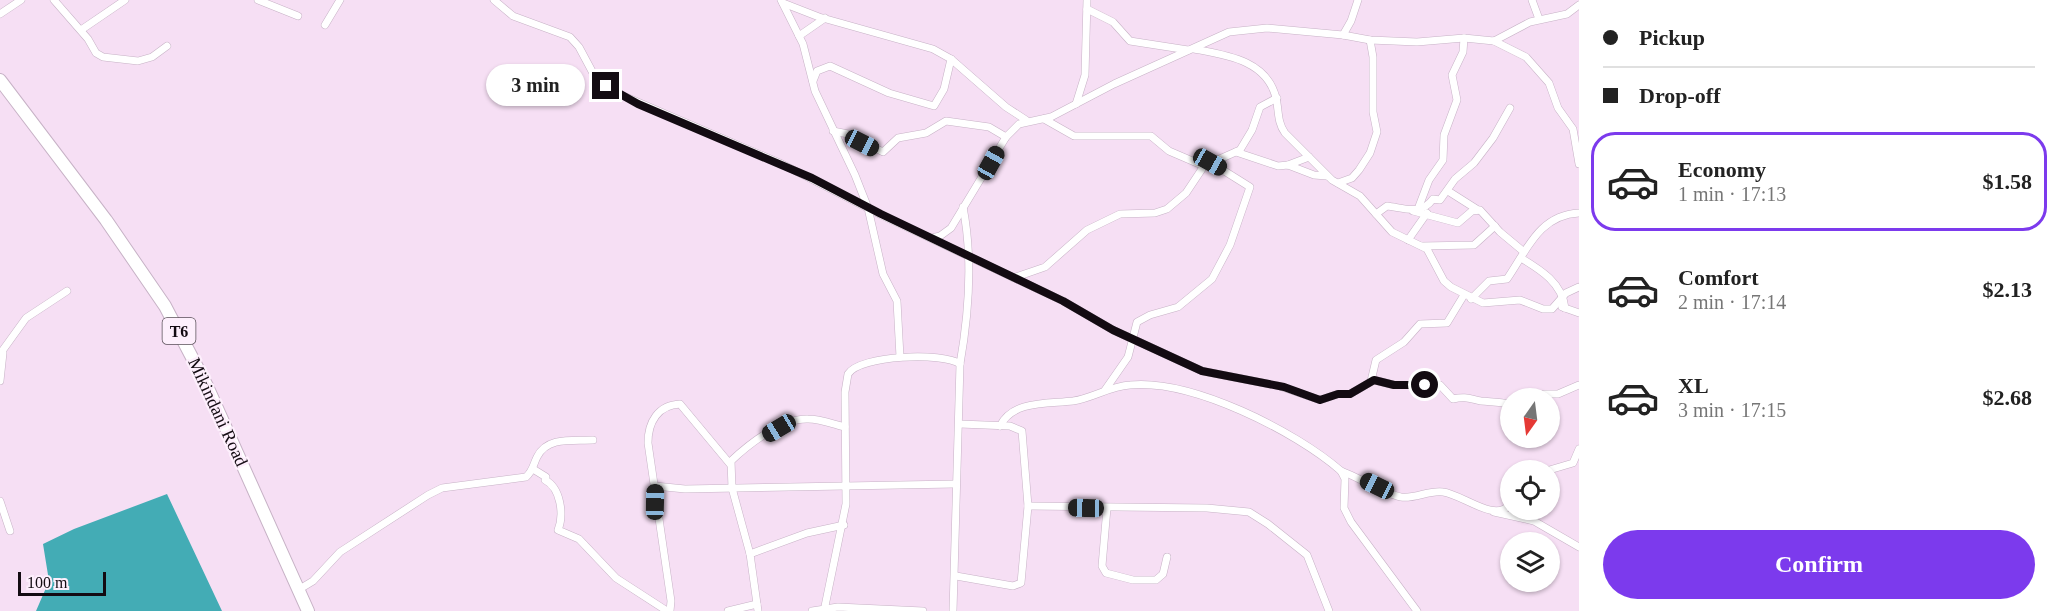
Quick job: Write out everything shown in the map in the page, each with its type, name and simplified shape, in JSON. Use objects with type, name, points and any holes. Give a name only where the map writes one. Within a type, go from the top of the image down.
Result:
[{"type":"highway","name":"Mikindani Road","points":[[0,80],[106,220],[165,306],[207,386],[308,611]]},
{"type":"street","points":[[0,14],[21,0]]},
{"type":"street","points":[[54,0],[81,30],[96,53],[103,57],[138,61],[152,57],[167,46]]},
{"type":"street","points":[[81,30],[125,0]]},
{"type":"street","points":[[258,0],[298,16]]},
{"type":"street","points":[[325,25],[340,0]]},
{"type":"street","points":[[494,0],[513,16],[570,37],[579,47],[594,75],[619,94],[782,164],[868,208],[1063,301],[1132,338],[1212,375],[1284,387],[1317,400],[1350,394],[1371,381],[1394,385],[1440,385],[1454,399],[1469,396],[1480,401],[1500,401]]},
{"type":"street","points":[[1074,106],[1082,90],[1085,75],[1087,0]]},
{"type":"street","points":[[1343,35],[1351,21],[1358,0]]},
{"type":"street","points":[[1532,0],[1539,19]]},
{"type":"street","points":[[782,2],[799,36],[813,84],[868,208],[883,274],[897,301],[900,357]]},
{"type":"street","points":[[782,2],[825,18],[912,42],[951,59],[1013,112],[1026,120]]},
{"type":"street","points":[[1494,40],[1539,19],[1568,14],[1579,5]]},
{"type":"street","points":[[1087,9],[1113,22],[1130,41],[1167,45],[1235,58],[1256,66],[1273,87],[1280,126],[1327,176],[1360,196],[1392,232],[1422,246],[1430,253],[1444,281],[1468,297],[1483,303],[1520,300],[1543,309],[1564,308],[1579,313]]},
{"type":"street","points":[[799,36],[825,18]]},
{"type":"street","points":[[932,238],[945,234],[1006,136],[1026,120],[1042,119],[1074,106],[1104,89],[1229,32],[1248,28],[1343,35],[1370,40],[1417,42],[1464,38],[1494,40],[1526,57],[1549,82],[1558,108],[1573,129],[1579,164]]},
{"type":"street","points":[[1416,210],[1429,180],[1443,160],[1444,135],[1456,100],[1452,75],[1463,52],[1464,38]]},
{"type":"street","points":[[1338,183],[1352,178],[1359,170],[1370,153],[1377,132],[1372,112],[1373,57],[1370,40]]},
{"type":"street","points":[[813,84],[817,71],[830,66],[889,93],[934,106],[946,84],[951,59]]},
{"type":"street","points":[[1013,278],[1045,267],[1080,235],[1120,214],[1155,213],[1167,209],[1186,193],[1207,164],[1236,152],[1251,133],[1260,107],[1276,98]]},
{"type":"street","points":[[1408,240],[1426,216],[1433,199],[1440,200],[1455,179],[1474,163],[1493,138],[1509,108]]},
{"type":"street","points":[[1042,119],[1074,136],[1151,136],[1169,151],[1207,164],[1250,187],[1230,245],[1208,283],[1178,307],[1142,318],[1135,327],[1126,361],[1103,393]]},
{"type":"street","points":[[833,131],[848,134],[883,152],[894,140],[926,133],[945,121],[989,127],[1006,136]]},
{"type":"street","points":[[1236,152],[1278,166],[1288,165],[1309,157]]},
{"type":"street","points":[[1288,165],[1314,175],[1327,176]]},
{"type":"street","points":[[1448,191],[1478,210],[1522,255],[1548,276],[1563,297],[1564,308]]},
{"type":"street","points":[[1416,210],[1430,204]]},
{"type":"street","points":[[1376,214],[1389,206],[1416,210],[1426,216],[1458,223],[1472,211],[1478,210]]},
{"type":"street","points":[[953,611],[956,576],[955,484],[960,424],[960,364],[965,338],[969,256],[963,207]]},
{"type":"street","points":[[1371,381],[1374,364],[1379,357],[1404,342],[1420,324],[1447,323],[1468,297],[1489,281],[1495,279],[1502,282],[1507,279],[1543,225],[1563,215],[1579,213]]},
{"type":"street","points":[[1422,246],[1474,245],[1495,226]]},
{"type":"street","points":[[1552,309],[1563,297],[1579,287]]},
{"type":"street","points":[[0,381],[2,354],[26,318],[67,291]]},
{"type":"street","points":[[824,610],[844,525],[848,486],[845,392],[849,371],[860,365],[900,357],[946,358],[960,364]]},
{"type":"street","points":[[1000,426],[1008,414],[1021,408],[1090,399],[1123,386],[1142,385],[1222,401],[1290,436],[1341,471],[1401,497],[1443,492],[1459,495],[1506,516],[1534,521],[1579,547]]},
{"type":"street","points":[[1560,393],[1579,385]]},
{"type":"street","points":[[533,469],[546,477],[545,480],[549,482],[557,496],[561,510],[558,530],[579,539],[616,578],[668,611],[671,601],[655,502],[648,433],[656,414],[677,404],[690,413],[730,464],[732,488],[750,554],[757,607],[728,611]]},
{"type":"street","points":[[730,464],[748,447],[789,423],[807,418],[845,427]]},
{"type":"street","points":[[956,576],[1013,586],[1021,584],[1028,506],[1023,434],[1018,428],[960,424]]},
{"type":"street","points":[[298,590],[313,581],[340,552],[428,495],[442,488],[462,484],[526,477],[533,469],[540,452],[550,443],[593,440]]},
{"type":"street","points":[[1560,467],[1573,463],[1579,449]]},
{"type":"street","points":[[1341,471],[1345,479],[1344,508],[1351,522],[1417,611]]},
{"type":"street","points":[[655,486],[732,488],[955,484]]},
{"type":"street","points":[[0,501],[10,531]]},
{"type":"street","points":[[1028,506],[1207,508],[1241,510],[1256,515],[1307,555],[1329,611]]},
{"type":"street","points":[[1107,508],[1102,566],[1106,573],[1133,580],[1156,580],[1162,574],[1167,557]]},
{"type":"street","points":[[1492,511],[1500,510]]},
{"type":"street","points":[[750,554],[807,533],[844,525]]},
{"type":"street","points":[[812,611],[857,607],[924,611]]},
{"type":"water","points":[[167,494],[222,611],[36,611],[49,581],[43,544],[74,529]]},
{"type":"route","points":[[606,86],[638,104],[812,178],[999,272],[1063,301],[1113,330],[1202,371],[1217,376],[1245,378],[1260,384],[1284,387],[1320,400],[1338,394],[1350,394],[1374,380],[1394,385],[1425,385]]}]
